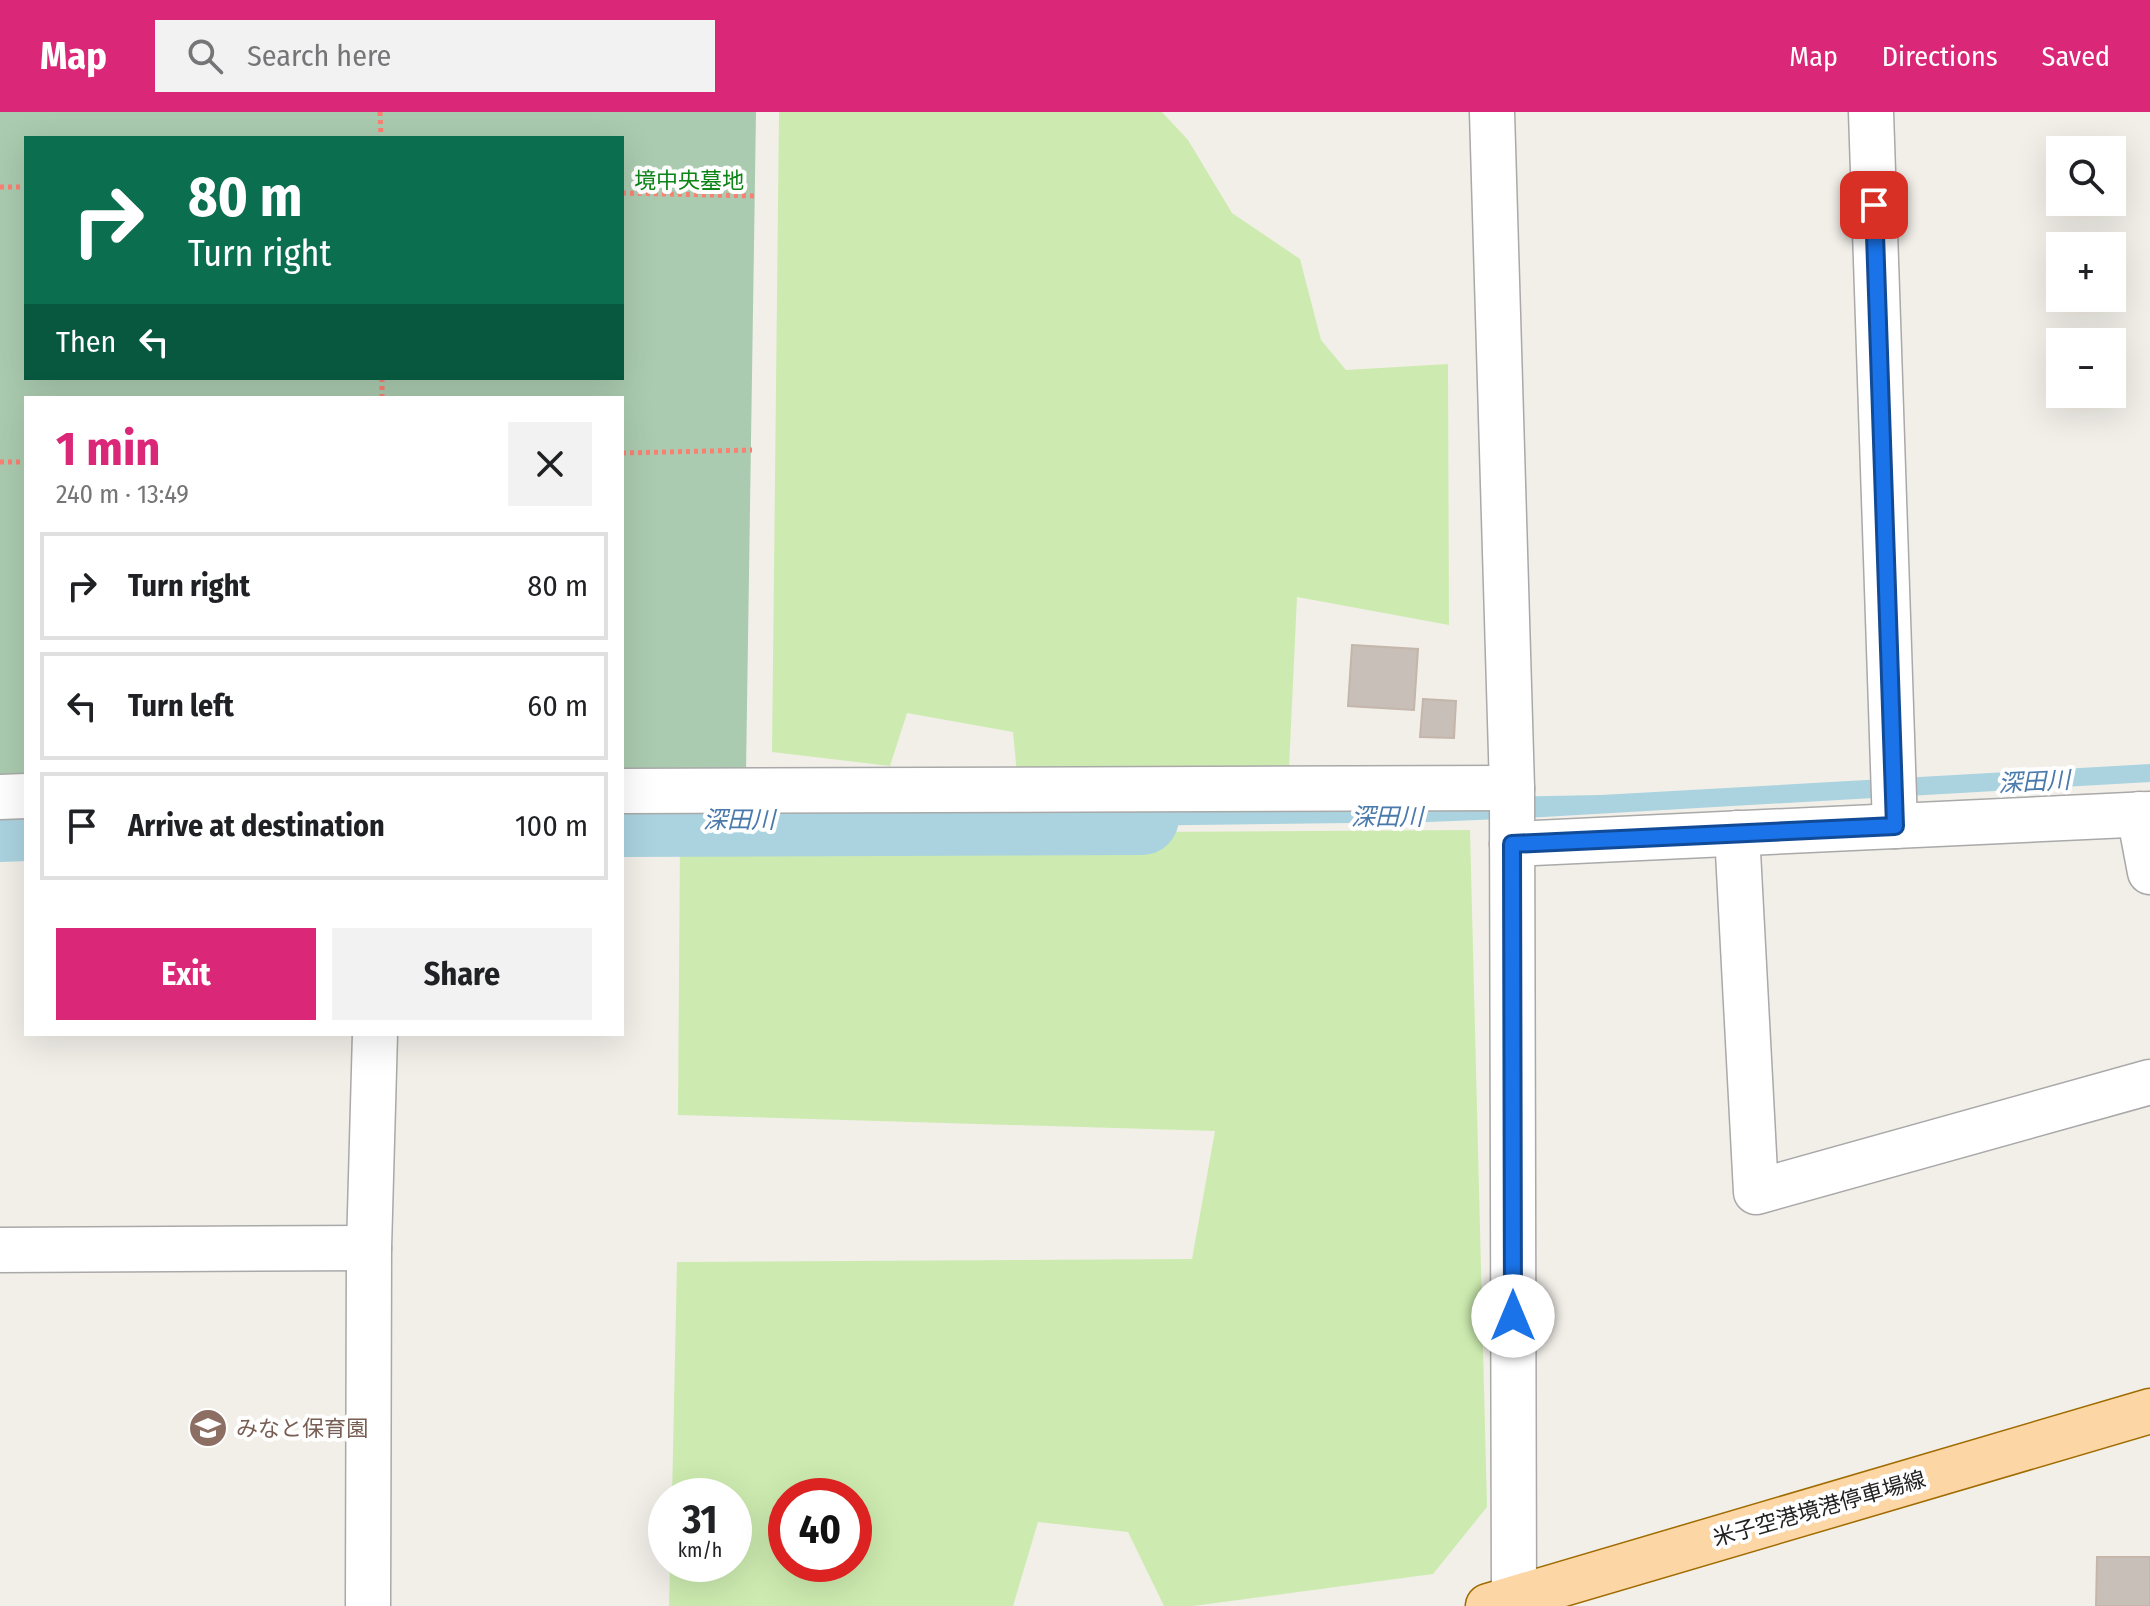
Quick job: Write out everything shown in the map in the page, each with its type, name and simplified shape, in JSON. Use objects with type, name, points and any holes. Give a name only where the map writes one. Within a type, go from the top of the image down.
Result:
[{"type":"main road","name":"米子空港境港停車場線","points":[[1505,1603],[2150,1411]]},
{"type":"street","points":[[1492,112],[1512,788],[1505,1603]]},
{"type":"street","points":[[1871,112],[1895,826]]},
{"type":"street","points":[[624,791],[1512,788]]},
{"type":"street","points":[[0,797],[24,796]]},
{"type":"street","points":[[1512,844],[2145,814],[2150,872]]},
{"type":"street","points":[[1737,833],[1756,1192],[2150,1082]]},
{"type":"street","points":[[368,1606],[369,1248],[375,1036]]},
{"type":"street","points":[[0,1250],[369,1248]]},
{"type":"path","points":[[380,112],[381,136]]},
{"type":"path","points":[[0,187],[24,187]]},
{"type":"path","points":[[624,193],[756,196]]},
{"type":"path","points":[[624,453],[752,450]]},
{"type":"path","points":[[0,462],[24,462]]},
{"type":"green space","name":"境中央墓地","points":[[0,112],[756,112],[746,772],[624,773],[624,396],[24,396],[24,778],[0,778]]},
{"type":"green space","points":[[779,112],[1162,112],[1188,140],[1232,213],[1300,259],[1321,340],[1346,370],[1448,364],[1449,625],[1297,597],[1289,768],[1017,774],[1013,732],[907,713],[890,766],[772,752]]},
{"type":"green space","points":[[1470,830],[1487,1507],[1433,1574],[1193,1606],[1164,1606],[1128,1532],[1038,1522],[1013,1606],[669,1606],[670,1582],[752,1582],[752,1478],[672,1478],[677,1262],[1192,1259],[1215,1131],[678,1115],[680,835]]},
{"type":"water","points":[[2150,764],[2150,782],[1526,818],[1038,827],[1040,806],[1601,795]]},
{"type":"building","points":[[1352,645],[1418,649],[1414,710],[1348,706]]},
{"type":"building","points":[[1423,699],[1456,701],[1454,738],[1420,737]]},
{"type":"building","points":[[2097,1557],[2150,1557],[2150,1606],[2096,1606]]},
{"type":"waterway","name":"深田川","points":[[624,820],[1142,818]]},
{"type":"waterway","name":"深田川","points":[[0,825],[24,824]]},
{"type":"place","name":"みなと保育園","points":[[208,1428]]},
{"type":"route","points":[[1513,1316],[1512,844],[1895,826],[1874,205]]}]
